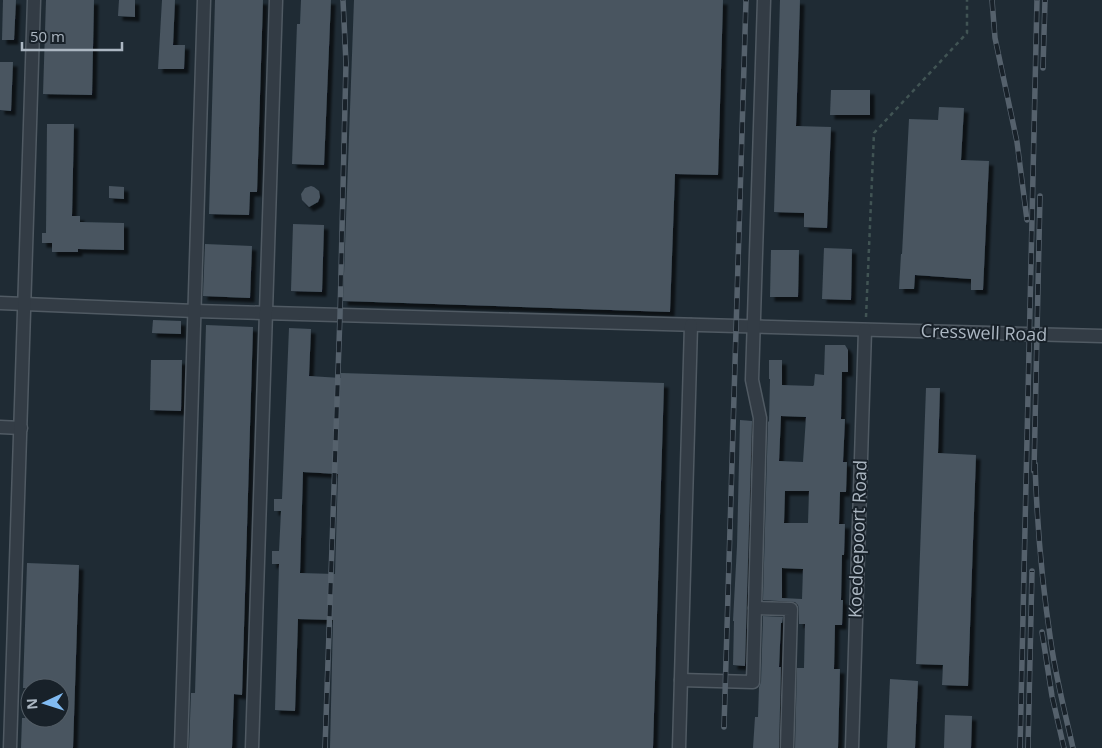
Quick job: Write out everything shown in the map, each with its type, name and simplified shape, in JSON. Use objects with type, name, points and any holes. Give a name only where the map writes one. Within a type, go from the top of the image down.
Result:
[{"type":"street","points":[[10,748],[6,699],[21,428],[34,0]]},
{"type":"street","points":[[181,748],[204,0]]},
{"type":"street","points":[[252,748],[276,0]]},
{"type":"street","points":[[681,680],[753,682],[760,418],[752,380],[764,0]]},
{"type":"street","name":"Cresswell Road","points":[[0,304],[1102,336]]},
{"type":"street","points":[[679,748],[690,325]]},
{"type":"street","name":"Koedoepoort Road","points":[[852,748],[866,330]]},
{"type":"street","points":[[0,427],[21,428]]},
{"type":"street","points":[[755,608],[791,608],[787,748]]},
{"type":"path","points":[[866,330],[874,133],[967,33],[967,0]]},
{"type":"building","points":[[3,0],[16,0],[14,40],[2,40]]},
{"type":"building","points":[[46,0],[94,0],[92,95],[43,94]]},
{"type":"building","points":[[119,0],[135,0],[135,17],[118,16]]},
{"type":"building","points":[[162,0],[175,0],[173,45],[185,45],[184,69],[158,69]]},
{"type":"building","points":[[215,0],[263,0],[257,192],[250,192],[249,215],[209,214]]},
{"type":"building","points":[[301,0],[331,0],[324,165],[292,164],[297,24],[300,24]]},
{"type":"building","points":[[354,0],[723,0],[718,175],[675,174],[670,312],[343,301]]},
{"type":"building","points":[[780,0],[800,0],[796,126],[831,127],[827,228],[804,227],[804,213],[774,212]]},
{"type":"building","points":[[0,62],[13,62],[11,111],[0,110]]},
{"type":"building","points":[[831,90],[870,90],[870,115],[830,115]]},
{"type":"building","points":[[939,107],[964,108],[961,160],[989,161],[983,290],[971,290],[971,279],[915,275],[914,289],[899,289],[909,119],[938,120]]},
{"type":"building","points":[[47,124],[74,124],[72,216],[80,216],[80,222],[124,223],[124,250],[78,249],[78,252],[52,252],[52,243],[42,243],[42,233],[46,233]]},
{"type":"building","points":[[109,186],[124,187],[124,199],[109,198]]},
{"type":"building","points":[[311,186],[319,191],[320,197],[318,202],[309,207],[302,200],[301,194],[305,188]]},
{"type":"building","points":[[293,224],[324,225],[322,292],[291,291]]},
{"type":"building","points":[[205,244],[252,246],[250,298],[203,296]]},
{"type":"building","points":[[824,248],[852,249],[851,300],[822,299]]},
{"type":"building","points":[[771,250],[799,250],[798,297],[770,297]]},
{"type":"building","points":[[153,320],[181,321],[181,334],[152,333]]},
{"type":"building","points":[[206,325],[253,327],[242,695],[234,694],[232,748],[189,748],[191,693],[195,693]]},
{"type":"building","points":[[289,328],[311,329],[309,376],[341,378],[341,373],[664,383],[653,748],[330,748],[333,620],[298,619],[295,711],[275,710],[279,564],[272,564],[272,551],[279,551],[281,511],[274,511],[274,499],[282,499]],"holes":[[[303,472],[338,474],[335,574],[300,573]]]},
{"type":"building","points":[[825,345],[845,345],[848,350],[848,372],[842,372],[841,419],[845,419],[843,462],[847,462],[846,492],[840,492],[839,524],[845,524],[844,555],[842,555],[841,600],[843,600],[842,625],[835,625],[834,669],[840,669],[838,748],[795,748],[797,668],[804,668],[805,624],[799,624],[799,609],[795,602],[763,600],[769,422],[769,360],[782,360],[782,385],[813,386],[815,374],[824,375]],"holes":[[[781,416],[806,417],[803,462],[779,461]],[[785,491],[809,491],[808,523],[784,523]],[[782,568],[803,569],[802,599],[782,598]]]},
{"type":"building","points":[[151,360],[182,360],[181,411],[150,410]]},
{"type":"building","points":[[926,388],[940,388],[938,453],[976,455],[968,686],[942,685],[943,665],[916,664]]},
{"type":"building","points":[[740,420],[752,421],[745,666],[733,665]]},
{"type":"building","points":[[27,563],[79,565],[73,748],[21,748],[22,728],[70,728],[70,678],[23,678]]},
{"type":"building","points":[[763,616],[783,617],[781,623],[779,667],[781,667],[779,748],[753,748],[755,717],[758,717],[759,687],[761,682]]},
{"type":"building","points":[[890,679],[918,681],[915,748],[887,748]]},
{"type":"building","points":[[945,715],[972,716],[971,748],[944,748]]},
{"type":"railway","points":[[325,748],[340,315],[346,63],[343,0]]},
{"type":"railway","points":[[724,727],[746,0]]},
{"type":"railway","points":[[992,0],[995,38],[1017,142],[1027,220]]},
{"type":"railway","points":[[1020,748],[1037,0]]},
{"type":"railway","points":[[1043,68],[1045,0]]},
{"type":"railway","points":[[1034,471],[1040,196]]},
{"type":"railway","points":[[1035,464],[1040,554],[1048,621],[1055,669],[1073,748]]},
{"type":"railway","points":[[1028,748],[1032,571]]},
{"type":"railway","points":[[1042,632],[1052,696],[1064,748]]}]
